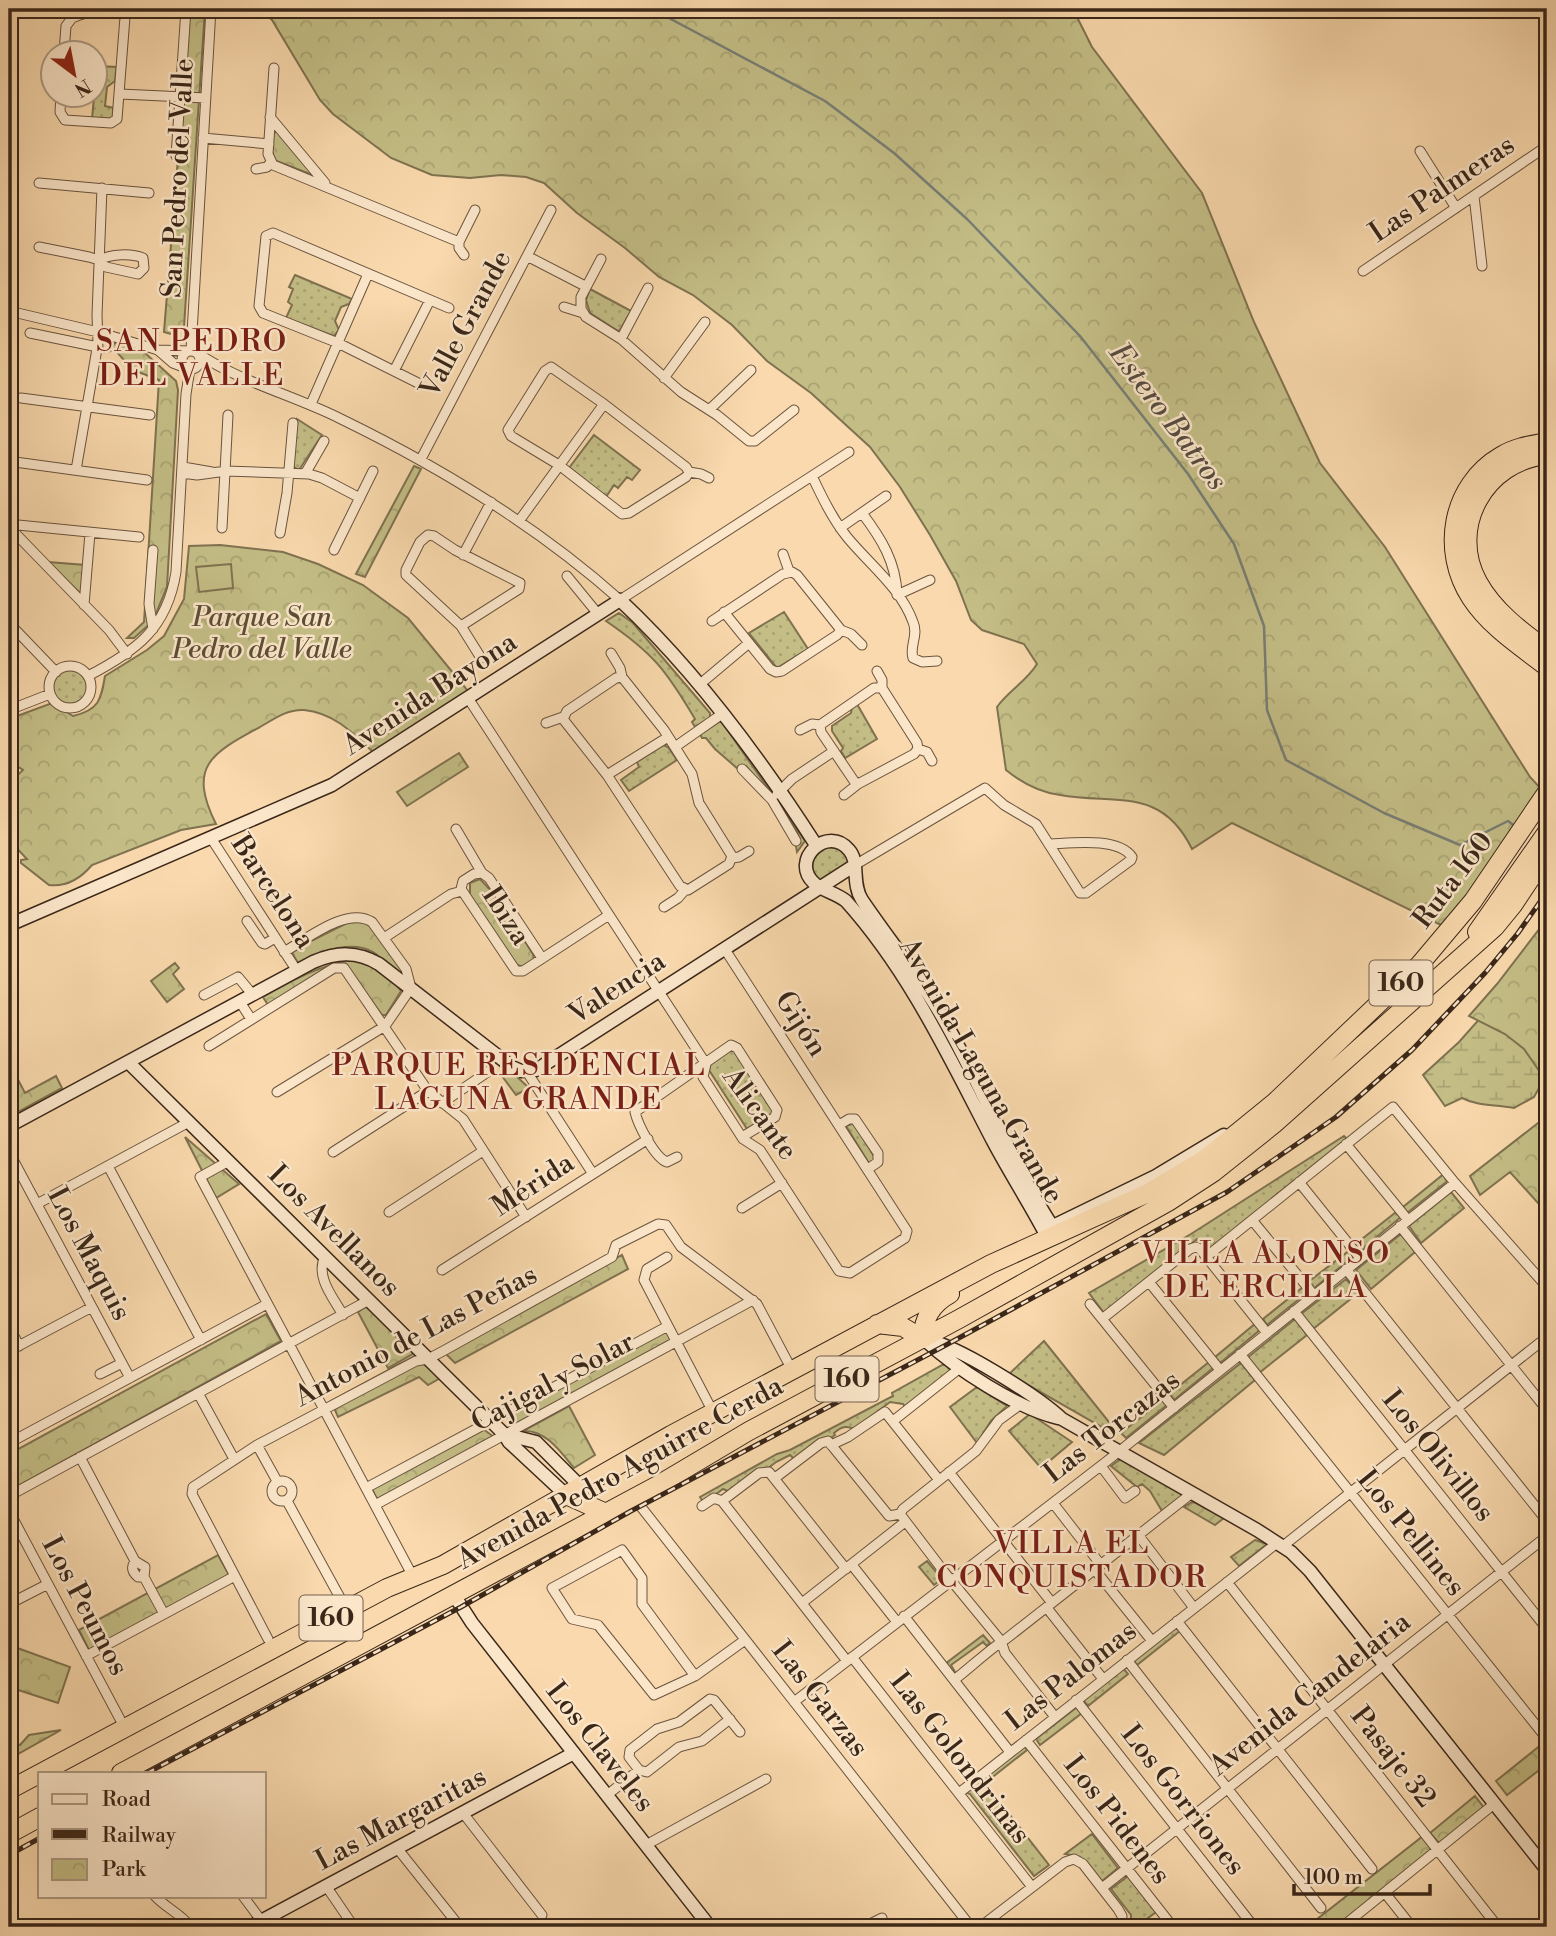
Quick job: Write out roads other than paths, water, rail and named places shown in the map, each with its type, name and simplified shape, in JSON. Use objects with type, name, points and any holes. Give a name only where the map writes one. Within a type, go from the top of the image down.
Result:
[{"type":"highway","points":[[1546,452],[1508,452],[1481,471],[1468,488],[1460,505],[1453,544],[1459,574],[1478,607],[1502,632],[1547,661]]},
{"type":"highway","name":"Ruta 160","points":[[1274,1114],[1420,964],[1473,901],[1547,792]]},
{"type":"highway","name":"Ruta 160","points":[[1274,1114],[1420,994],[1541,855],[1547,832]]},
{"type":"highway","name":"Avenida Pedro Aguirre Cerda","points":[[123,1772],[606,1514],[749,1431],[923,1339],[1168,1202],[1226,1164],[1274,1114]]},
{"type":"highway","name":"Avenida Pedro Aguirre Cerda","points":[[43,1772],[387,1588],[443,1566],[713,1412],[1043,1234],[1122,1206],[1168,1182],[1274,1114]]},
{"type":"highway","points":[[877,1324],[903,1327],[923,1339],[926,1318],[946,1296],[997,1268],[1043,1234]]},
{"type":"highway","points":[[574,1491],[606,1514]]},
{"type":"highway","name":"Avenida Pedro Aguirre Cerda","points":[[9,1790],[38,1775]]},
{"type":"highway","points":[[9,1834],[38,1818]]},
{"type":"main road","name":"Avenida Bayona","points":[[9,925],[332,785],[620,600]]},
{"type":"main road","points":[[620,600],[699,685],[776,795],[816,845]]},
{"type":"main road","points":[[820,887],[810,879],[806,867],[809,852],[816,845],[826,841],[841,844],[850,850],[855,865]]},
{"type":"main road","name":"Valencia","points":[[527,1072],[540,1068],[855,865]]},
{"type":"main road","name":"Avenida Laguna Grande","points":[[855,865],[855,884],[859,896],[942,1016],[1043,1234]]},
{"type":"main road","name":"Avenida Laguna Grande","points":[[820,887],[834,892],[851,907],[908,984],[933,1025],[1043,1234]]},
{"type":"main road","points":[[9,1126],[297,971],[333,955],[360,955],[379,964],[512,1067],[527,1072]]},
{"type":"main road","name":"Los Avellanos","points":[[128,1062],[523,1455],[574,1491]]},
{"type":"main road","name":"Avenida Pedro Aguirre Cerda","points":[[1043,1234],[1274,1114]]},
{"type":"main road","points":[[923,1339],[960,1368],[1021,1404],[1062,1419]]},
{"type":"main road","points":[[923,1339],[951,1347],[1043,1403],[1062,1419],[1280,1544],[1310,1571],[1547,1870]]},
{"type":"main road","name":"Los Avellanos","points":[[504,1434],[536,1442],[574,1491]]},
{"type":"main road","name":"Los Claveles","points":[[454,1595],[472,1623],[710,1927]]},
{"type":"main road","name":"Las Margaritas","points":[[250,1927],[264,1924],[326,1886],[574,1753]]},
{"type":"street","name":"San Pedro del Valle","points":[[176,156],[186,9]]},
{"type":"street","name":"San Pedro del Valle","points":[[193,352],[211,9]]},
{"type":"street","points":[[61,108],[61,115],[65,120],[111,123],[118,117],[126,22],[122,13],[98,12],[72,18],[66,26],[65,38]]},
{"type":"street","points":[[274,68],[268,157],[271,162],[459,242]]},
{"type":"street","points":[[120,94],[206,98]]},
{"type":"street","points":[[270,117],[328,186]]},
{"type":"street","points":[[203,138],[269,144]]},
{"type":"street","name":"Las Palmeras","points":[[1363,271],[1547,146]]},
{"type":"street","points":[[1420,151],[1456,208]]},
{"type":"street","points":[[256,169],[267,167],[271,162]]},
{"type":"street","points":[[39,183],[149,192]]},
{"type":"street","points":[[76,470],[98,347],[102,188]]},
{"type":"street","points":[[1474,196],[1482,266]]},
{"type":"street","points":[[464,255],[459,248],[459,242],[475,210]]},
{"type":"street","name":"Valle Grande","points":[[421,459],[551,210]]},
{"type":"street","points":[[418,383],[338,344],[261,312],[266,236],[273,233],[449,308]]},
{"type":"street","points":[[39,247],[99,260]]},
{"type":"street","points":[[527,256],[585,286]]},
{"type":"street","points":[[583,313],[581,301],[585,286],[601,259]]},
{"type":"street","points":[[311,404],[368,274]]},
{"type":"street","points":[[621,339],[648,288]]},
{"type":"street","points":[[394,371],[430,300]]},
{"type":"street","points":[[564,307],[583,313],[593,324],[621,339],[681,392],[751,442],[794,410]]},
{"type":"street","points":[[9,311],[98,332],[158,350],[193,352],[218,367],[311,404],[421,459],[491,502],[566,555],[620,600]]},
{"type":"street","points":[[664,378],[705,322]]},
{"type":"street","points":[[30,334],[98,347]]},
{"type":"street","points":[[158,350],[173,363],[191,368],[218,367]]},
{"type":"street","points":[[191,368],[200,363],[193,352]]},
{"type":"street","points":[[191,368],[182,360],[184,354],[193,352]]},
{"type":"street","points":[[88,676],[130,653],[153,629],[166,608],[174,586],[191,368]]},
{"type":"street","points":[[689,472],[686,477],[624,514],[509,432],[545,371],[554,368],[686,467],[689,472],[709,478]]},
{"type":"street","points":[[709,410],[751,370]]},
{"type":"street","points":[[21,398],[150,415]]},
{"type":"street","points":[[519,520],[604,404]]},
{"type":"street","points":[[222,528],[228,415]]},
{"type":"street","points":[[280,533],[293,423]]},
{"type":"street","points":[[304,474],[324,441]]},
{"type":"street","name":"Avenida Bayona","points":[[620,600],[849,452]]},
{"type":"street","points":[[15,462],[147,480]]},
{"type":"street","points":[[183,470],[197,475],[226,471],[304,474],[322,478],[360,498]]},
{"type":"street","points":[[334,550],[373,471]]},
{"type":"street","points":[[812,476],[841,528],[897,595],[912,618],[915,628],[911,652],[913,658],[922,662],[937,661]]},
{"type":"street","points":[[841,528],[886,496]]},
{"type":"street","points":[[463,555],[491,502]]},
{"type":"street","points":[[862,513],[890,557],[897,595]]},
{"type":"street","points":[[130,653],[118,635],[109,630],[12,530],[18,525],[139,537]]},
{"type":"street","points":[[85,605],[90,533]]},
{"type":"street","points":[[461,626],[517,590],[520,585],[516,580],[428,535],[420,542],[405,572],[407,577],[461,626],[481,658]]},
{"type":"street","points":[[153,550],[149,611],[153,629]]},
{"type":"street","points":[[783,554],[789,572]]},
{"type":"street","points":[[712,621],[789,572]]},
{"type":"street","points":[[789,572],[797,575],[841,630],[851,634],[862,645]]},
{"type":"street","points":[[567,576],[598,614]]},
{"type":"street","points":[[897,595],[930,580]]},
{"type":"street","points":[[724,612],[772,670],[779,672],[841,630]]},
{"type":"street","points":[[9,622],[57,671]]},
{"type":"street","points":[[699,685],[749,643]]},
{"type":"street","points":[[611,653],[622,677],[668,737],[694,778],[701,807],[732,858]]},
{"type":"street","points":[[71,666],[81,669],[88,676],[91,692],[86,702],[78,707],[71,709],[61,706],[50,694],[51,680],[57,671],[71,666]]},
{"type":"street","points":[[844,794],[914,754],[918,748],[882,688],[882,680],[877,671]]},
{"type":"street","points":[[546,723],[563,717],[567,711],[616,678],[622,677]]},
{"type":"street","points":[[800,730],[812,724],[820,725],[874,688],[882,688]]},
{"type":"street","points":[[9,710],[50,694]]},
{"type":"street","name":"Alicante","points":[[468,698],[706,1064],[703,1077],[742,1137],[760,1150],[839,1270],[850,1273],[879,1255]]},
{"type":"street","points":[[674,747],[722,715]]},
{"type":"street","points":[[563,717],[607,775],[685,890]]},
{"type":"street","points":[[820,725],[821,732],[858,784]]},
{"type":"street","points":[[607,775],[668,737]]},
{"type":"street","points":[[918,748],[926,752],[932,761]]},
{"type":"street","points":[[776,795],[792,779],[834,751]]},
{"type":"street","points":[[742,769],[776,795],[796,841]]},
{"type":"street","name":"Valencia","points":[[855,865],[985,788],[1004,805],[1032,820],[1051,844]]},
{"type":"street","points":[[456,829],[482,873],[489,878],[542,958]]},
{"type":"street","name":"Barcelona","points":[[211,838],[297,971]]},
{"type":"street","points":[[1051,844],[1106,844],[1127,851],[1132,857],[1082,894],[1051,844]]},
{"type":"street","points":[[732,858],[739,858],[749,851]]},
{"type":"street","points":[[664,907],[685,890],[691,889],[729,864],[732,858]]},
{"type":"street","name":"Ibiza","points":[[482,873],[474,874],[463,881],[462,891],[514,970],[523,971],[609,915]]},
{"type":"street","points":[[384,937],[451,894],[462,891]]},
{"type":"street","points":[[277,1092],[385,1026],[411,988],[409,974],[384,937],[372,922],[364,917],[342,919],[284,952]]},
{"type":"street","points":[[247,921],[262,943],[275,938]]},
{"type":"street","name":"Gijón","points":[[724,948],[907,1231],[905,1238],[879,1255]]},
{"type":"street","points":[[209,1046],[337,967],[348,971],[428,1091],[460,1116],[526,1217]]},
{"type":"street","points":[[204,995],[239,977],[253,995]]},
{"type":"street","points":[[240,1002],[251,1019]]},
{"type":"street","points":[[677,1157],[663,1161],[636,1116],[637,1108],[729,1046],[736,1046],[777,1112],[742,1137]]},
{"type":"street","points":[[442,1103],[489,1071]]},
{"type":"street","points":[[527,1072],[593,1174]]},
{"type":"street","points":[[333,1152],[428,1091]]},
{"type":"street","points":[[1206,1256],[1393,1107],[1455,1183],[1547,1287]]},
{"type":"street","points":[[839,1125],[849,1119],[855,1119],[878,1153],[878,1161],[868,1169]]},
{"type":"street","points":[[37,1204],[189,1122]]},
{"type":"street","name":"Mérida","points":[[442,1270],[648,1139]]},
{"type":"street","points":[[1346,1144],[1547,1410]]},
{"type":"street","points":[[388,1212],[483,1151]]},
{"type":"street","name":"Los Maquis","points":[[9,1152],[130,1378]]},
{"type":"street","points":[[229,1161],[200,1177],[410,1569]]},
{"type":"street","points":[[108,1166],[201,1340]]},
{"type":"street","points":[[1300,1182],[1360,1258]]},
{"type":"street","points":[[742,1208],[782,1183]]},
{"type":"street","name":"Las Torcazas","points":[[794,1702],[1101,1466],[1455,1183]]},
{"type":"street","points":[[1252,1220],[1314,1295]]},
{"type":"street","name":"Antonio de Las Peñas","points":[[235,1576],[192,1494],[192,1487],[257,1445],[416,1361],[428,1359],[612,1257],[616,1245],[663,1224],[681,1247],[753,1300]]},
{"type":"street","points":[[1102,1319],[1196,1247],[1267,1333]]},
{"type":"street","points":[[325,1256],[321,1273],[343,1315]]},
{"type":"street","points":[[667,1257],[649,1267],[643,1277],[713,1412]]},
{"type":"street","points":[[1346,1269],[1547,1521]]},
{"type":"street","points":[[1149,1282],[1220,1370]]},
{"type":"street","points":[[9,1496],[369,1300]]},
{"type":"street","points":[[753,1300],[792,1370]]},
{"type":"street","name":"Cajigal y Solar","points":[[375,1505],[753,1300]]},
{"type":"street","points":[[9,1443],[267,1304]]},
{"type":"street","points":[[1090,1304],[1174,1408]]},
{"type":"street","points":[[9,1351],[92,1307]]},
{"type":"street","name":"Los Olivillos","points":[[1294,1311],[1547,1629]]},
{"type":"street","points":[[9,1326],[19,1346]]},
{"type":"street","name":"Cajigal y Solar","points":[[366,1488],[668,1326]]},
{"type":"street","name":"Las Palomas","points":[[959,1793],[1227,1582],[1350,1493],[1547,1336]]},
{"type":"street","name":"Los Pellines","points":[[1240,1354],[1547,1739]]},
{"type":"street","points":[[100,1374],[122,1363]]},
{"type":"street","points":[[893,1421],[960,1368]]},
{"type":"street","points":[[198,1393],[234,1459]]},
{"type":"street","points":[[1021,1404],[999,1420],[981,1447],[903,1509],[903,1518],[1001,1641],[1005,1653],[1055,1717]]},
{"type":"street","points":[[831,1445],[848,1437],[882,1412],[886,1413],[939,1480]]},
{"type":"street","points":[[775,1478],[821,1443],[828,1441],[888,1516],[903,1518]]},
{"type":"street","points":[[257,1445],[277,1481],[288,1484],[292,1493],[287,1501],[344,1605]]},
{"type":"street","points":[[80,1457],[135,1561],[132,1565],[134,1572],[138,1577],[144,1577],[164,1615]]},
{"type":"street","points":[[1101,1466],[1125,1498],[1135,1491]]},
{"type":"street","points":[[702,1506],[714,1498],[722,1501],[760,1473],[766,1471],[775,1478],[849,1567],[900,1619],[954,1681],[1010,1752]]},
{"type":"street","points":[[949,1472],[1004,1542],[1103,1679]]},
{"type":"street","points":[[954,1681],[995,1649],[1001,1641],[1192,1493]]},
{"type":"street","name":"Las Garzas","points":[[634,1498],[971,1927]]},
{"type":"street","name":"Las Golondrinas","points":[[722,1501],[1032,1886]]},
{"type":"street","points":[[1053,1503],[1152,1641]]},
{"type":"street","name":"Los Peumos","points":[[9,1511],[121,1721]]},
{"type":"street","points":[[802,1603],[849,1567],[903,1518]]},
{"type":"street","points":[[1139,1536],[1194,1608]]},
{"type":"street","name":"Avenida Candelaria","points":[[1102,1888],[1547,1536]]},
{"type":"street","points":[[695,1676],[642,1604],[642,1578],[622,1550],[554,1586],[553,1591],[569,1616],[574,1620],[598,1625],[654,1695],[695,1676],[745,1640]]},
{"type":"street","points":[[86,1656],[235,1576],[268,1639]]},
{"type":"street","name":"Pasaje 32","points":[[1227,1582],[1498,1927]]},
{"type":"street","points":[[9,1604],[48,1584]]},
{"type":"street","points":[[1177,1621],[1372,1869]]},
{"type":"street","points":[[1127,1660],[1321,1908]]},
{"type":"street","points":[[730,1719],[702,1741],[680,1747],[648,1772],[639,1770],[629,1757],[630,1750],[656,1729],[679,1722],[710,1699],[714,1700],[730,1719],[740,1732]]},
{"type":"street","name":"Los Gorriones","points":[[1076,1700],[1254,1927]]},
{"type":"street","name":"Los Pidenes","points":[[1026,1740],[1173,1927]]},
{"type":"street","points":[[607,1795],[639,1770]]},
{"type":"street","points":[[646,1845],[765,1779]]},
{"type":"street","points":[[1342,1927],[1494,1804]]},
{"type":"street","points":[[463,1813],[542,1915]]},
{"type":"street","points":[[397,1848],[460,1927]]},
{"type":"street","points":[[980,1927],[1065,1862],[1074,1859],[1080,1862],[1118,1909],[1122,1924]]},
{"type":"street","points":[[326,1886],[354,1927]]},
{"type":"street","points":[[1385,1893],[1412,1927]]},
{"type":"street","points":[[157,1898],[182,1916],[191,1927]]},
{"type":"street","points":[[244,1898],[264,1924]]},
{"type":"street","points":[[864,1927],[882,1918]]},
{"type":"waterway","name":"Estero Batros","points":[[652,9],[825,101],[894,153],[967,219],[1080,336],[1188,474],[1234,544],[1264,626],[1267,710],[1286,760],[1384,813],[1460,845],[1508,821],[1516,827]]},
{"type":"railway","points":[[149,1772],[461,1607],[631,1511],[946,1345],[1227,1192],[1336,1117],[1412,1050],[1485,973],[1547,892]]},
{"type":"railway","points":[[9,1855],[38,1839]]},
{"type":"district","name":"SAN PEDRO DEL VALLE","points":[[192,359]]},
{"type":"district","name":"PARQUE RESIDENCIAL LAGUNA GRANDE","points":[[519,1083]]},
{"type":"district","name":"VILLA ALONSO DE ERCILLA","points":[[1266,1271]]},
{"type":"district","name":"VILLA EL CONQUISTADOR","points":[[1072,1561]]},
{"type":"park label","name":"Parque San Pedro del Valle","points":[[262,633]]}]
